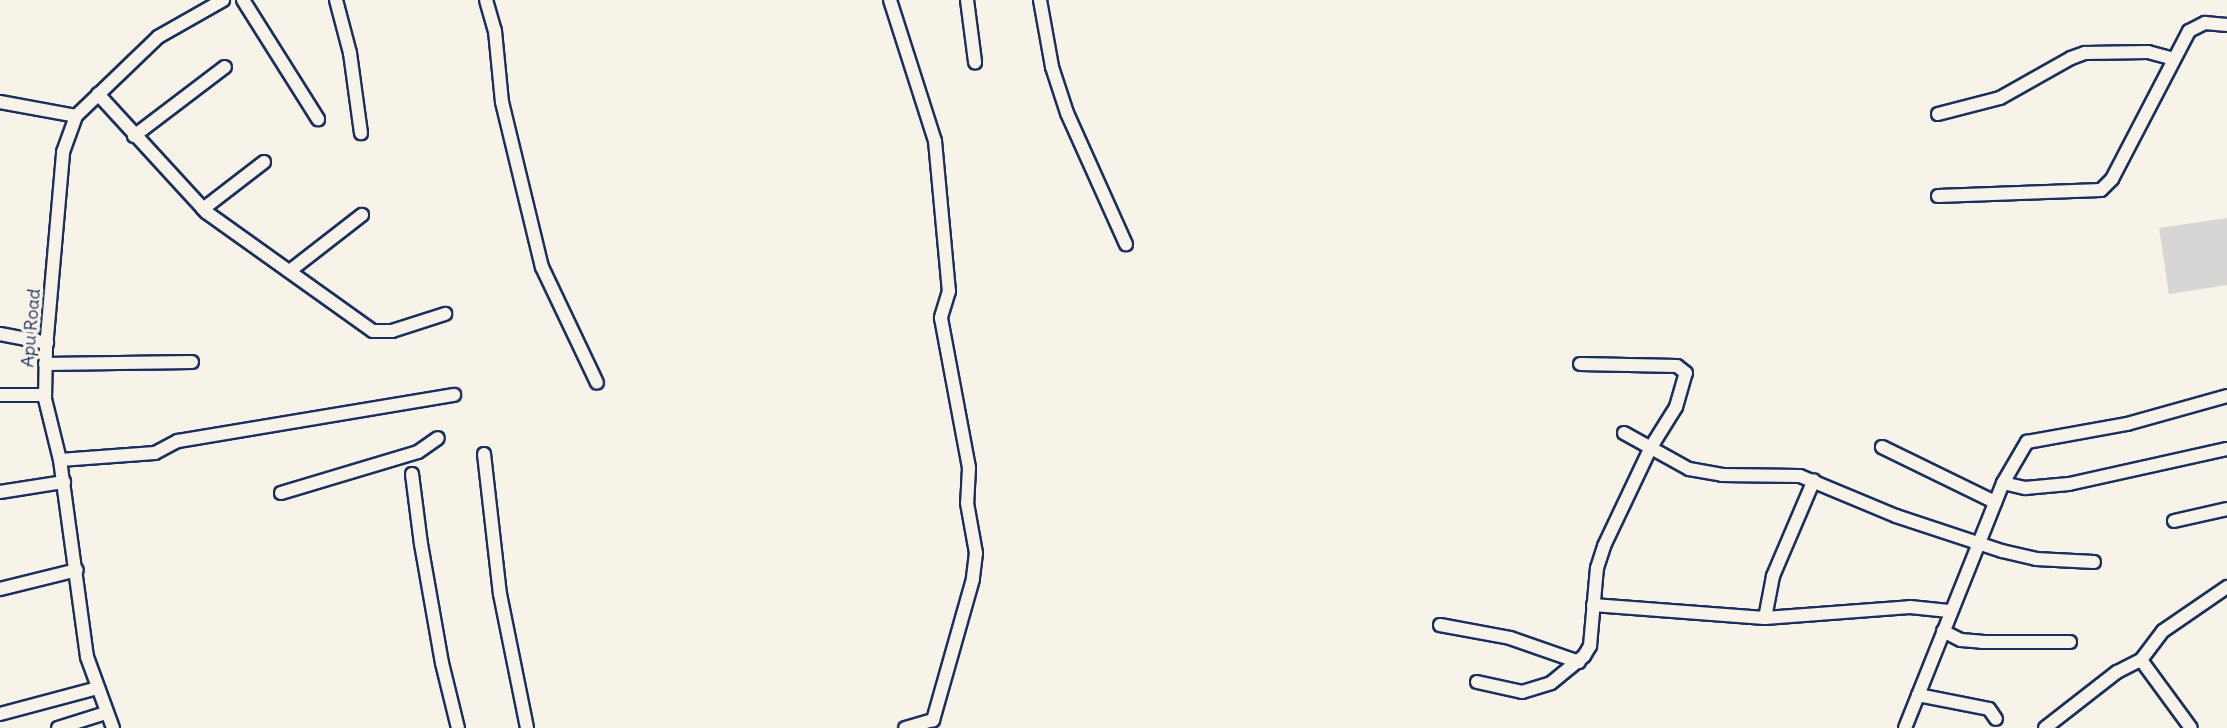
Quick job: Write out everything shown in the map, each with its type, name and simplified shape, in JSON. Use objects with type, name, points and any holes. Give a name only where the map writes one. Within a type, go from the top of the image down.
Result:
[{"type":"street","name":"Apu Road","points":[[113,728],[87,657],[64,482],[45,395],[45,364],[63,152],[76,116],[158,37],[223,0]]},
{"type":"street","points":[[243,0],[318,119]]},
{"type":"street","points":[[336,0],[350,53],[361,133]]},
{"type":"street","points":[[486,0],[495,31],[502,102],[542,267],[597,383]]},
{"type":"street","points":[[890,0],[935,141],[949,291],[941,318],[969,468],[967,503],[976,553],[973,579],[933,720],[905,728]]},
{"type":"street","points":[[967,0],[975,62]]},
{"type":"street","points":[[1040,0],[1052,67],[1067,113],[1126,244]]},
{"type":"street","points":[[1938,196],[2101,190],[2112,179],[2189,31],[2196,25],[2216,22],[2227,25]]},
{"type":"street","points":[[1938,114],[2000,98],[2027,81],[2085,53],[2148,52],[2174,59]]},
{"type":"street","points":[[135,136],[225,67]]},
{"type":"street","points":[[98,94],[203,209],[373,331],[392,331],[445,314]]},
{"type":"street","points":[[0,102],[76,116]]},
{"type":"street","points":[[203,209],[264,162]]},
{"type":"street","points":[[291,270],[362,215]]},
{"type":"street","points":[[0,334],[47,343]]},
{"type":"street","points":[[45,364],[192,362]]},
{"type":"street","points":[[1476,682],[1522,692],[1551,683],[1579,662],[1590,646],[1597,568],[1604,546],[1651,447],[1676,407],[1686,373],[1683,368],[1580,364]]},
{"type":"street","points":[[0,395],[45,395]]},
{"type":"street","points":[[60,460],[155,453],[177,441],[454,395]]},
{"type":"street","points":[[1899,728],[1905,728],[1949,611],[2003,483],[2021,449],[2034,439],[2127,424],[2227,396]]},
{"type":"street","points":[[1624,433],[1669,460],[1706,473],[1782,474],[1814,480],[1868,505],[1978,543],[2036,559],[2094,562]]},
{"type":"street","points":[[281,493],[418,452],[438,438]]},
{"type":"street","points":[[1882,447],[1995,502]]},
{"type":"street","points":[[2003,483],[2025,488],[2069,484],[2227,449]]},
{"type":"street","points":[[484,454],[499,594],[527,728]]},
{"type":"street","points":[[412,474],[432,610],[458,728]]},
{"type":"street","points":[[1765,618],[1773,576],[1814,480]]},
{"type":"street","points":[[0,492],[64,482]]},
{"type":"street","points":[[2174,521],[2227,509]]},
{"type":"street","points":[[0,589],[77,570]]},
{"type":"street","points":[[2045,728],[2117,672],[2141,660],[2163,631],[2227,587]]},
{"type":"street","points":[[1593,605],[1765,618],[1910,607],[1949,611]]},
{"type":"street","points":[[1440,625],[1510,638],[1579,662]]},
{"type":"street","points":[[1943,631],[1961,640],[1982,642],[2070,642]]},
{"type":"street","points":[[2141,660],[2191,728]]},
{"type":"street","points":[[0,714],[98,688]]},
{"type":"street","points":[[1918,695],[1989,709],[1996,719]]},
{"type":"street","points":[[58,728],[106,713]]},
{"type":"shaded area","points":[[2227,218],[2227,285],[2169,294],[2159,228]]}]
